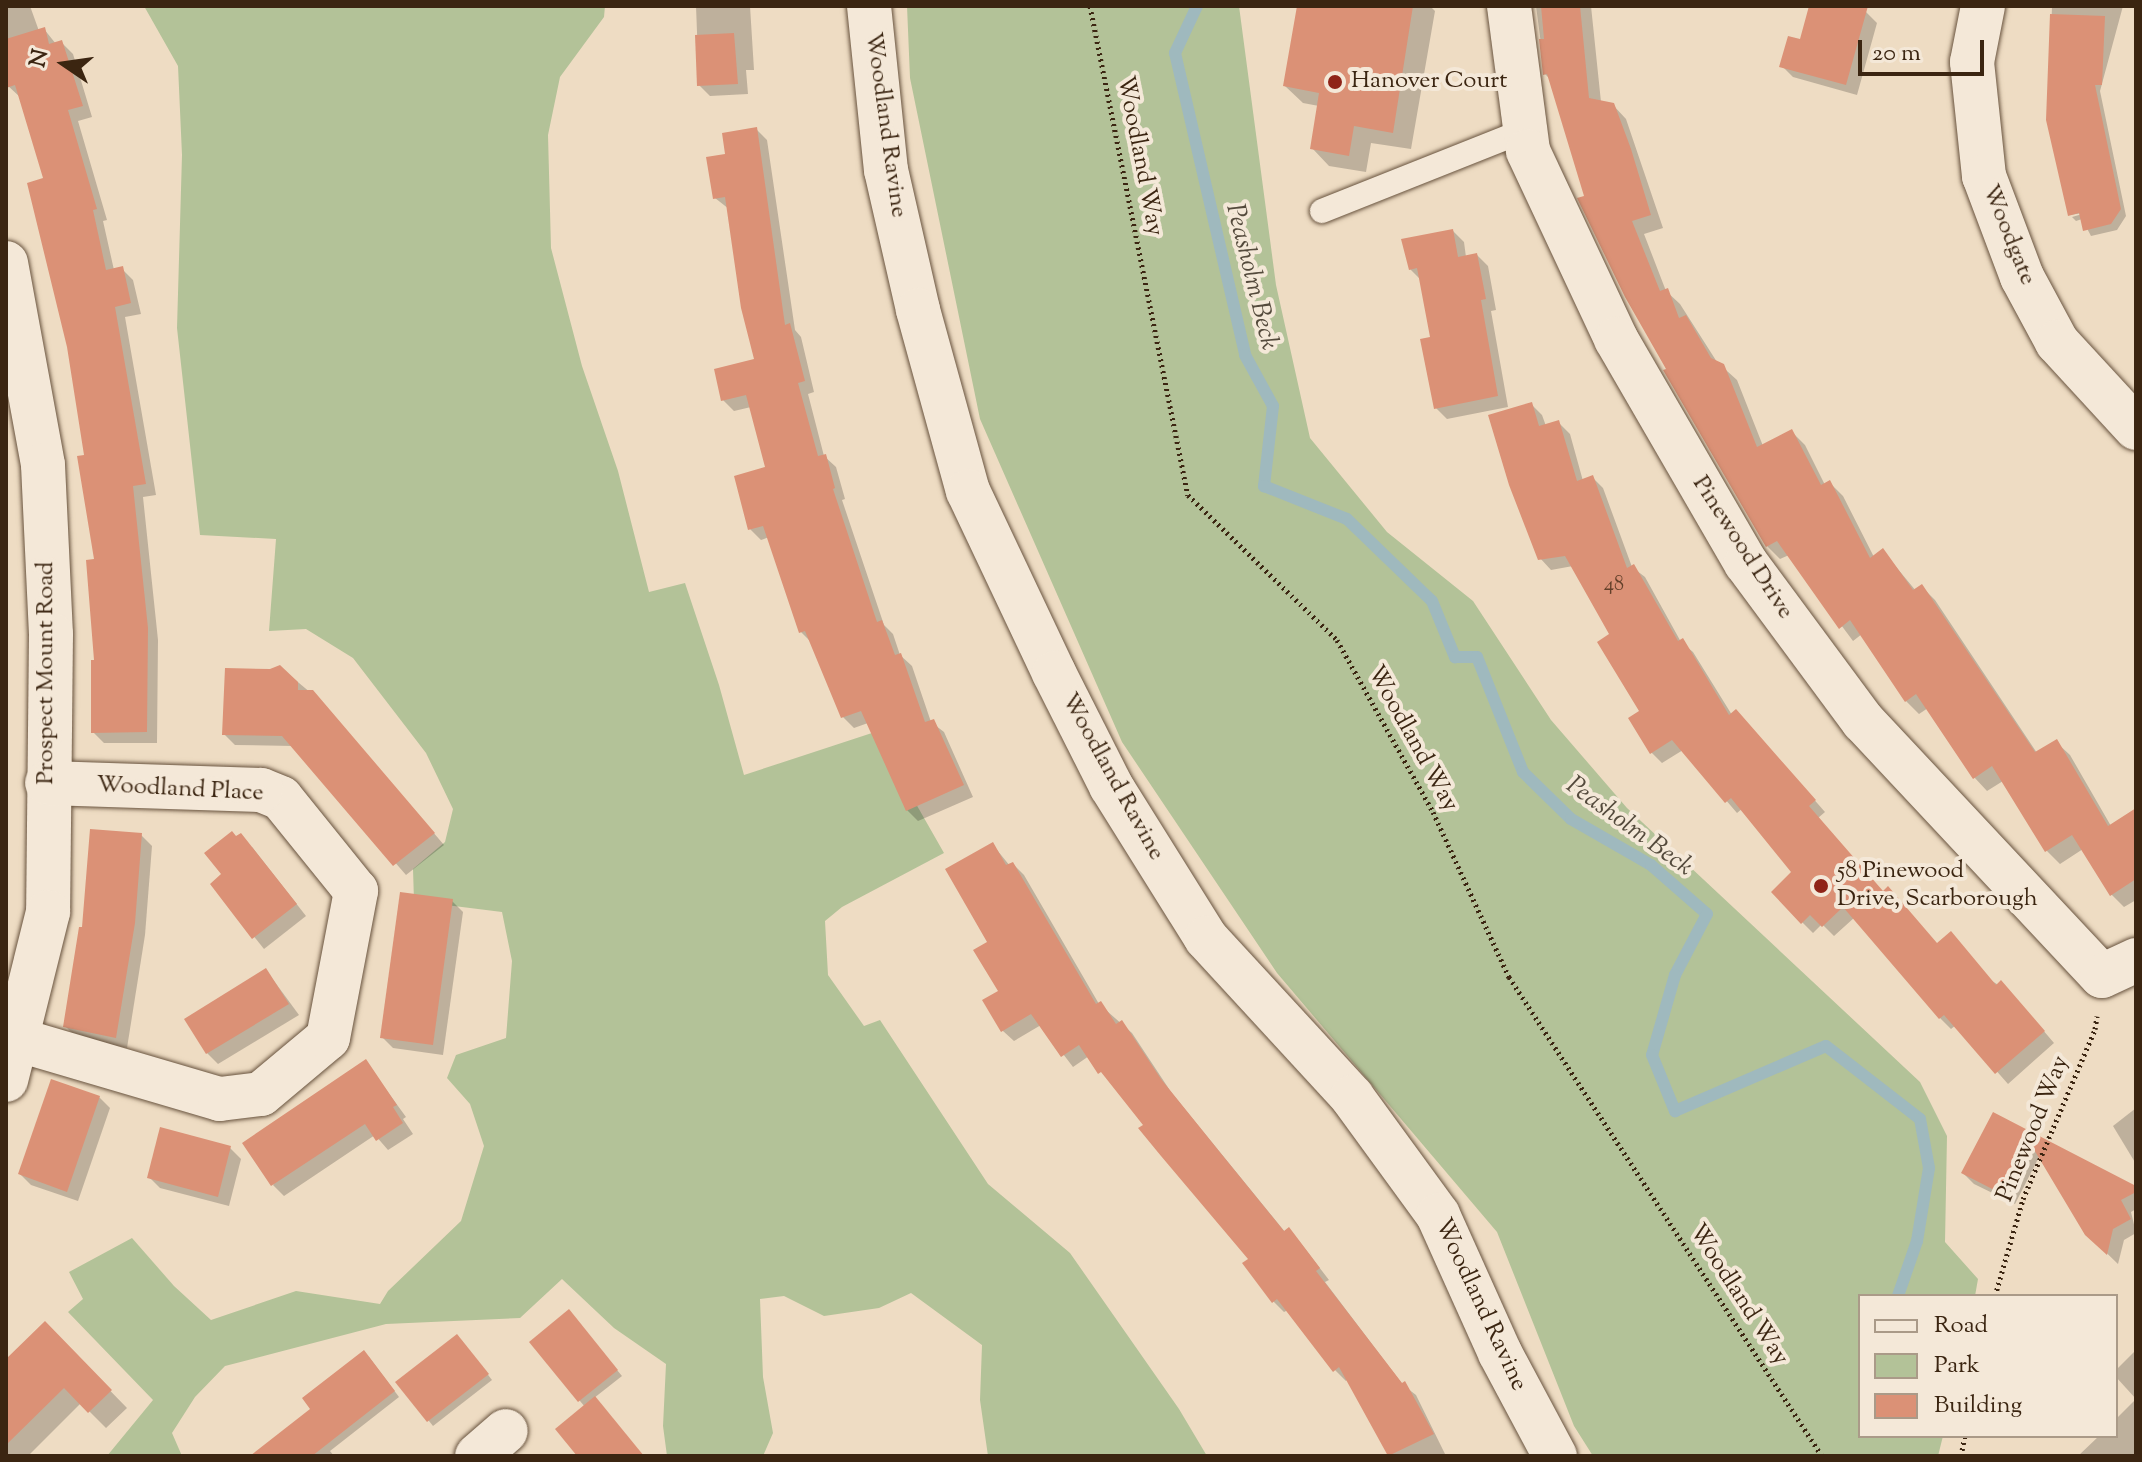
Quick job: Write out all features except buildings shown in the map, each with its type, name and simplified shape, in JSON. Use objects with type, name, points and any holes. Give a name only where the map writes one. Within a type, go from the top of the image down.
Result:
[{"type":"street","name":"Woodland Ravine","points":[[869,6],[886,170],[918,310],[964,476],[1054,673],[1111,786],[1206,938],[1352,1097],[1438,1215],[1500,1353],[1555,1456]]},
{"type":"street","name":"Pinewood Drive","points":[[1509,6],[1528,151],[1616,339],[1746,563],[1863,721],[2119,968]]},
{"type":"street","name":"Woodgate","points":[[1983,6],[1972,62],[1984,176],[2022,277],[2057,342],[2136,428]]},
{"type":"street","name":"Prospect Mount Road","points":[[6,263],[43,465],[51,634],[48,912],[19,1040],[6,1080]]},
{"type":"street","name":"Woodland Place","points":[[19,1040],[220,1099],[261,1094],[328,1038],[356,891],[281,798],[261,790],[47,783]]},
{"type":"lane","points":[[1322,211],[1526,130]]},
{"type":"path","name":"Woodland Way","points":[[1090,6],[1188,495],[1337,640],[1433,812],[1509,977],[1822,1456]]},
{"type":"path","name":"Pinewood Way","points":[[1996,1294],[2023,1199],[2119,968]]},
{"type":"green space","points":[[144,6],[605,6],[604,17],[560,77],[548,135],[551,248],[582,366],[618,471],[649,592],[685,583],[719,685],[744,775],[875,732],[944,853],[842,907],[825,921],[828,975],[864,1026],[880,1020],[988,1184],[1070,1253],[1179,1409],[1207,1456],[988,1456],[980,1400],[982,1345],[911,1293],[879,1308],[824,1316],[784,1296],[760,1299],[763,1377],[773,1433],[763,1456],[667,1456],[663,1426],[666,1364],[614,1328],[562,1279],[520,1318],[386,1324],[225,1366],[195,1397],[172,1433],[182,1456],[107,1456],[153,1400],[68,1312],[83,1299],[69,1272],[132,1238],[174,1286],[211,1320],[296,1291],[380,1304],[388,1291],[461,1221],[484,1146],[470,1104],[447,1078],[456,1055],[506,1038],[512,961],[502,912],[414,901],[413,869],[445,842],[453,809],[426,753],[353,658],[306,629],[269,631],[276,539],[200,535],[177,328],[182,155],[178,66]]},
{"type":"green space","points":[[907,6],[1239,6],[1276,285],[1310,438],[1387,532],[1473,601],[1551,720],[1627,808],[1920,1082],[1947,1136],[1945,1242],[1978,1279],[1975,1294],[1858,1294],[1858,1438],[1942,1438],[1938,1456],[1593,1456],[1574,1426],[1497,1232],[1277,973],[1122,742],[980,419],[910,78]]},
{"type":"waterway","name":"Peasholm Beck","points":[[1197,6],[1175,53],[1245,355],[1273,406],[1264,486],[1347,519],[1432,601],[1455,657],[1477,657],[1523,772],[1571,819],[1651,865],[1707,914],[1675,975],[1652,1055],[1675,1111],[1826,1046],[1920,1119],[1929,1168],[1917,1241],[1899,1294]]},
{"type":"place","name":"Hanover Court","points":[[1335,82]]},
{"type":"place","name":"58 Pinewood Drive, Scarborough","points":[[1821,886]]}]
